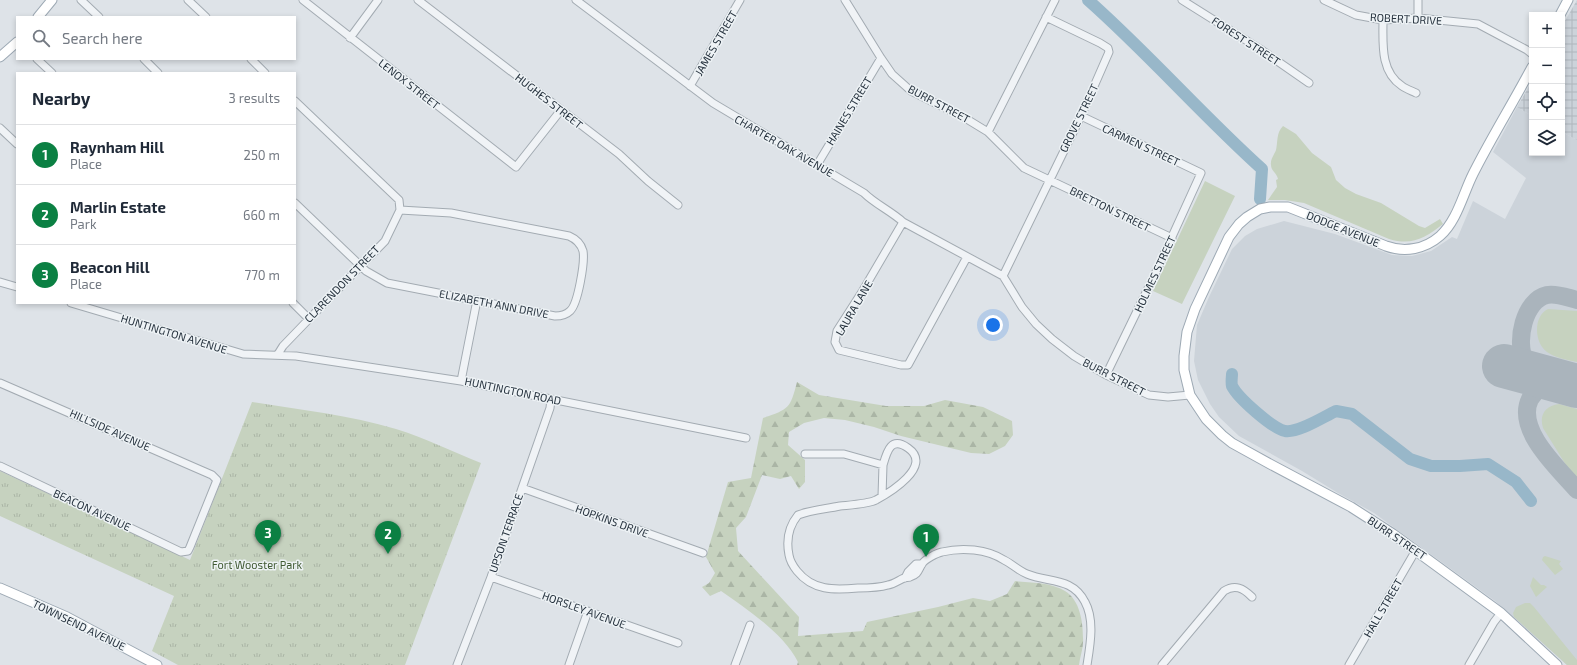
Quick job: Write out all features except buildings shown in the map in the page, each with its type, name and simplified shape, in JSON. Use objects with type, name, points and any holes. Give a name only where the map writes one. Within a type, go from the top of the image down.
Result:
[{"type":"main road","points":[[39,16],[52,0]]},
{"type":"main road","points":[[1562,12],[1568,0]]},
{"type":"main road","points":[[0,57],[16,43]]},
{"type":"main road","name":"DODGE AVENUE","points":[[1190,395],[1184,370],[1186,332],[1195,309],[1230,237],[1239,224],[1247,217],[1260,210],[1270,207],[1283,206],[1392,248],[1409,250],[1431,243],[1441,235],[1450,224],[1473,174],[1529,72]]},
{"type":"main road","name":"BURR STREET","points":[[1190,395],[1212,427],[1232,443],[1351,507],[1416,550],[1501,613],[1557,665]]},
{"type":"main road","name":"TOWNSEND AVENUE","points":[[0,588],[67,617],[157,665]]},
{"type":"street","points":[[81,0],[98,16]]},
{"type":"street","points":[[188,0],[205,16]]},
{"type":"street","name":"LENOX STREET","points":[[303,0],[516,167],[561,110]]},
{"type":"street","points":[[350,38],[378,0]]},
{"type":"street","name":"HUGHES STREET","points":[[418,0],[618,154],[648,181],[678,204]]},
{"type":"street","name":"CHARTER OAK AVENUE","points":[[576,0],[724,110],[864,193],[873,201],[893,213],[902,222],[1003,276]]},
{"type":"street","name":"JAMES STREET","points":[[690,86],[727,26],[740,0]]},
{"type":"street","name":"BURR STREET","points":[[845,0],[881,58],[897,79],[911,91],[965,118],[988,132],[1024,168],[1049,179]]},
{"type":"street","points":[[988,132],[1055,0]]},
{"type":"street","name":"FOREST STREET","points":[[1182,0],[1260,49],[1309,83]]},
{"type":"street","name":"ROBERT DRIVE","points":[[1324,0],[1356,15],[1383,20],[1418,18],[1478,24],[1529,52]]},
{"type":"street","points":[[1418,0],[1418,18]]},
{"type":"street","name":"GROVE STREET","points":[[1046,18],[1100,43],[1108,48],[1109,52],[1081,116],[1049,179]]},
{"type":"street","points":[[1383,20],[1384,59],[1390,74],[1401,86],[1416,93]]},
{"type":"street","name":"HAINES STREET","points":[[817,164],[881,58]]},
{"type":"street","points":[[38,60],[51,72]]},
{"type":"street","points":[[145,60],[157,72]]},
{"type":"street","points":[[252,60],[264,72]]},
{"type":"street","points":[[296,102],[399,200],[400,210]]},
{"type":"street","name":"CARMEN STREET","points":[[1081,116],[1201,173]]},
{"type":"street","points":[[0,128],[16,143]]},
{"type":"street","name":"HOLMES STREET","points":[[1106,375],[1172,238],[1201,173]]},
{"type":"street","points":[[1003,276],[1049,179]]},
{"type":"street","name":"BRETTON STREET","points":[[1049,179],[1172,238]]},
{"type":"street","name":"ELIZABETH ANN DRIVE","points":[[296,204],[366,271],[387,283],[555,316],[566,314],[573,307],[576,299],[584,257],[582,248],[578,241],[569,236],[451,213],[400,210]]},
{"type":"street","name":"CLARENDON STREET","points":[[278,354],[283,346],[385,240],[400,210]]},
{"type":"street","name":"LAURA LANE","points":[[902,222],[838,331],[834,342],[840,350],[901,365],[908,365],[967,257]]},
{"type":"street","name":"BURR STREET","points":[[1003,276],[1022,307],[1052,339],[1074,356],[1106,375],[1149,395],[1168,397],[1190,395]]},
{"type":"street","points":[[0,282],[16,287]]},
{"type":"street","points":[[461,381],[477,300]]},
{"type":"street","name":"HUNTINGTON AVENUE","points":[[74,304],[243,354],[266,356],[278,354]]},
{"type":"street","points":[[294,304],[309,319]]},
{"type":"street","name":"HUNTINGTON ROAD","points":[[278,354],[461,381],[746,438]]},
{"type":"street","name":"HILLSIDE AVENUE","points":[[0,382],[212,475],[217,480],[190,547],[188,551],[185,552]]},
{"type":"street","name":"UPSON TERRACE","points":[[458,665],[491,577],[550,408],[551,399]]},
{"type":"street","points":[[882,496],[883,465],[888,450],[894,444],[902,445],[910,449],[915,459],[914,469],[910,475],[893,490],[875,501],[798,515],[793,520],[789,534],[789,555],[795,568],[805,580],[818,587],[831,589],[871,588],[888,585],[904,578],[911,577],[920,571],[922,564],[942,552],[964,550],[982,551],[1004,559],[1027,574],[1066,584],[1082,597],[1089,612],[1090,627],[1087,665]]},
{"type":"street","points":[[805,454],[844,454],[883,465]]},
{"type":"street","name":"BEACON AVENUE","points":[[0,466],[181,552],[185,552]]},
{"type":"street","name":"HOPKINS DRIVE","points":[[522,488],[703,554]]},
{"type":"street","name":"HALL STREET","points":[[1349,665],[1416,550]]},
{"type":"street","name":"HORSLEY AVENUE","points":[[491,577],[678,643]]},
{"type":"street","points":[[1162,665],[1224,590],[1230,587],[1239,588],[1246,590],[1252,597]]},
{"type":"street","points":[[569,665],[588,611]]},
{"type":"street","points":[[1469,665],[1494,622],[1501,613]]},
{"type":"street","points":[[735,665],[750,626]]},
{"type":"shaded area","points":[[1577,0],[1577,140],[1565,134],[1565,21]]},
{"type":"shaded area","points":[[1529,86],[1529,114],[1517,107]]},
{"type":"shaded area","points":[[1517,107],[1529,114],[1529,156],[1565,156],[1565,134],[1577,140],[1577,665],[1567,665],[1495,601],[1374,513],[1239,436],[1219,417],[1210,404],[1198,380],[1194,361],[1197,325],[1232,249],[1245,236],[1257,229],[1284,221],[1335,234],[1392,255],[1412,256],[1431,251],[1452,237],[1457,239],[1473,201],[1505,219],[1526,178],[1493,152]]},
{"type":"green space","points":[[1283,126],[1296,134],[1312,153],[1331,167],[1336,180],[1345,188],[1356,194],[1381,203],[1419,226],[1425,228],[1440,219],[1443,224],[1424,237],[1405,242],[1397,241],[1304,203],[1285,200],[1268,200],[1277,187],[1276,180],[1278,179],[1271,167],[1271,163],[1276,150],[1278,135]]},
{"type":"green space","points":[[1205,181],[1235,196],[1182,304],[1153,291]]},
{"type":"green space","points":[[1548,309],[1577,311],[1577,362],[1554,356],[1543,348],[1537,330],[1540,317],[1543,312]]},
{"type":"green space","points":[[797,382],[819,395],[886,406],[924,406],[945,400],[983,407],[1012,421],[1013,435],[1005,446],[989,454],[971,453],[901,436],[874,427],[845,420],[824,418],[804,423],[789,432],[788,445],[805,460],[805,482],[799,489],[791,476],[780,479],[762,475],[746,517],[736,528],[738,551],[799,617],[798,636],[863,631],[867,622],[973,598],[990,601],[1007,594],[1015,581],[1047,584],[1060,588],[1070,595],[1080,612],[1083,641],[1079,665],[797,665],[798,662],[783,641],[753,614],[721,591],[710,596],[702,587],[709,583],[715,573],[706,557],[728,482],[751,478],[763,418],[787,407],[792,398]]},
{"type":"green space","name":"Fort Wooster Park","points":[[252,402],[342,416],[378,424],[418,437],[481,463],[405,665],[178,665],[152,651],[174,596],[0,516],[0,471],[190,560]]},
{"type":"green space","points":[[1559,404],[1577,409],[1577,479],[1566,465],[1543,428],[1542,419],[1544,412],[1550,407]]},
{"type":"green space","points":[[1545,556],[1561,561],[1559,564],[1563,569],[1555,575],[1542,560]]},
{"type":"green space","points":[[1533,577],[1541,585],[1547,587],[1536,597],[1530,586]]},
{"type":"green space","points":[[1525,603],[1530,603],[1534,607],[1577,660],[1577,665],[1567,665],[1514,617],[1513,613],[1516,607]]},
{"type":"waterway","points":[[1088,0],[1262,169],[1260,199]]},
{"type":"waterway","points":[[1232,374],[1232,386],[1235,391],[1264,419],[1279,429],[1285,431],[1297,430],[1336,411],[1352,414],[1410,459],[1431,466],[1488,464],[1516,482],[1531,501]]},
{"type":"taxiway","points":[[1544,377],[1529,366],[1522,353],[1522,333],[1527,313],[1539,298],[1547,295],[1559,295],[1577,300]]},
{"type":"taxiway","points":[[1561,382],[1549,384],[1537,390],[1530,399],[1527,411],[1528,423],[1541,448],[1577,490]]},
{"type":"runway","points":[[1504,366],[1577,386]]},
{"type":"place","name":"Beacon Hill","points":[[268,553]]},
{"type":"place","name":"Marlin Estate","points":[[388,554]]},
{"type":"place","name":"Raynham Hill","points":[[926,557]]}]
